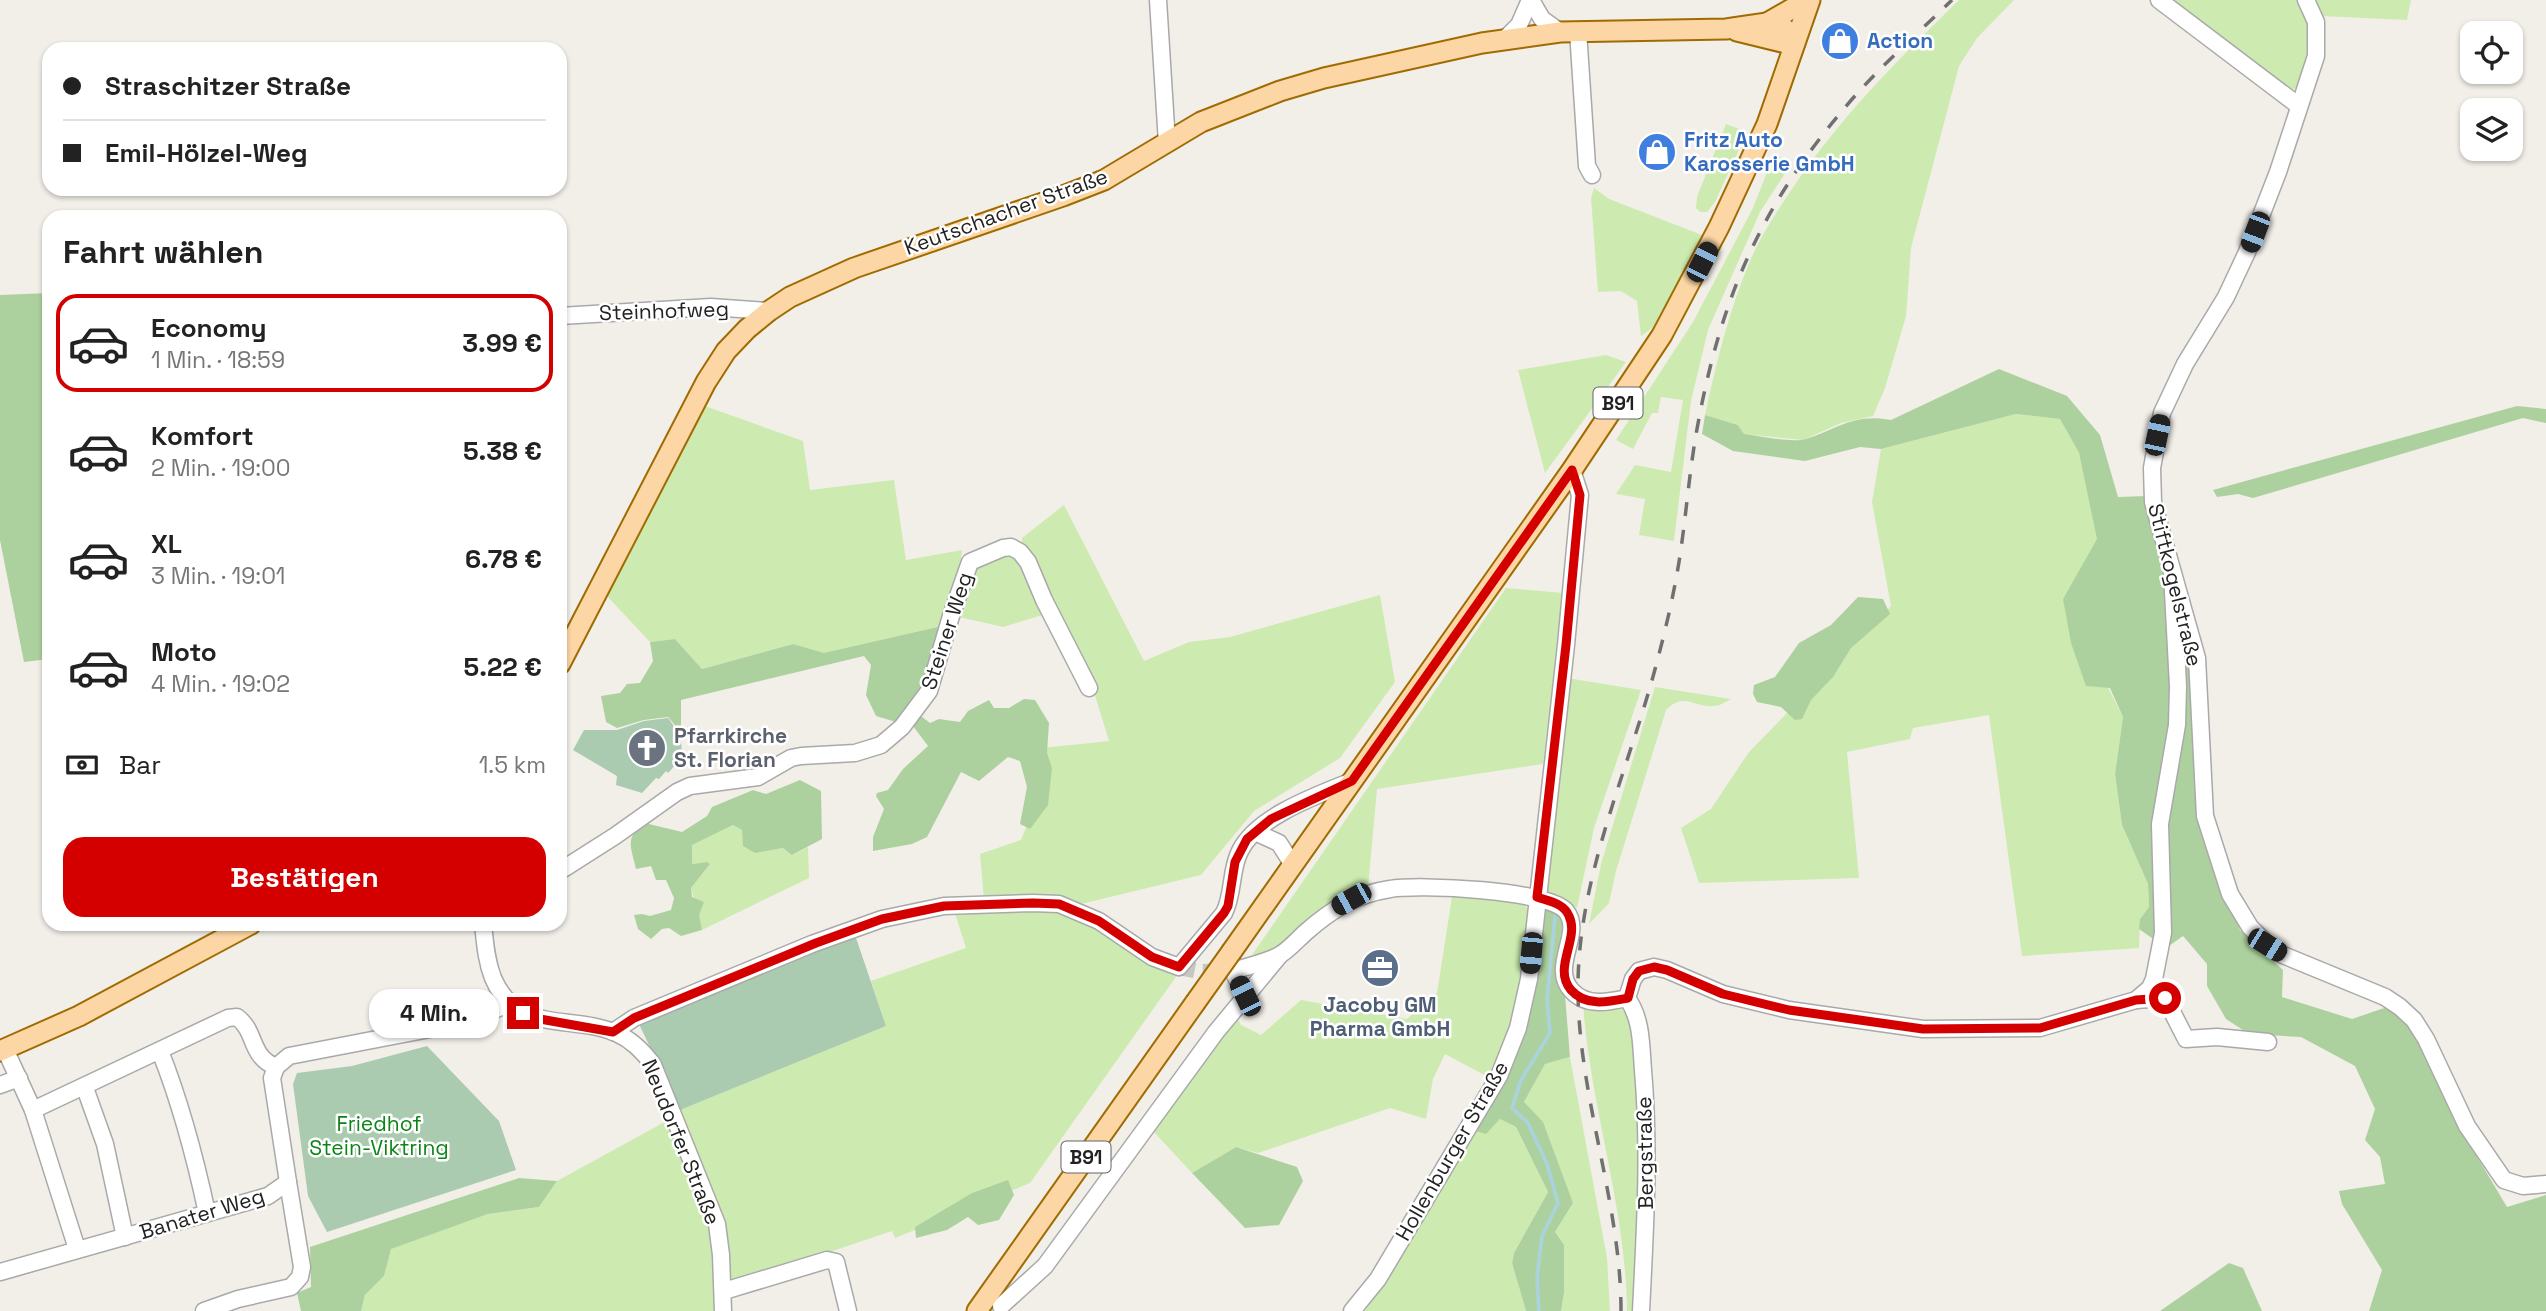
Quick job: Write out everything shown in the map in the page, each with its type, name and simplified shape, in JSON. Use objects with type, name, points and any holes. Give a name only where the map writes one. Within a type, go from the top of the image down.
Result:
[{"type":"main road","points":[[1726,29],[1767,23],[1808,0]]},
{"type":"main road","name":"B91","points":[[977,1311],[1640,370],[1693,280],[1766,124],[1808,0]]},
{"type":"main road","points":[[1767,23],[1783,27],[1790,34],[1794,45]]},
{"type":"main road","name":"Keutschacher Straße","points":[[567,650],[706,382],[726,351],[769,311],[790,297],[853,268],[1104,180],[1201,122],[1280,91],[1324,78],[1535,34],[1726,29]]},
{"type":"main road","points":[[1726,29],[1794,45]]},
{"type":"main road","points":[[3,1051],[79,1016],[238,931]]},
{"type":"street","points":[[1157,0],[1167,143]]},
{"type":"street","points":[[2159,0],[2299,106]]},
{"type":"street","name":"Stiftkogelstraße","points":[[2306,0],[2316,22],[2316,56],[2247,252],[2226,297],[2185,364],[2162,413],[2152,467],[2153,502],[2197,659],[2206,816],[2230,894],[2249,927],[2267,945],[2283,955],[2385,997],[2400,1007],[2414,1020],[2426,1039],[2467,1126],[2504,1180],[2523,1186],[2546,1184]]},
{"type":"street","points":[[1531,5],[1569,32],[1587,166],[1591,175]]},
{"type":"street","points":[[1531,5],[1529,28],[1535,34]]},
{"type":"street","points":[[1504,40],[1520,25],[1531,5]]},
{"type":"street","name":"Steinhofweg","points":[[567,316],[711,307],[769,311]]},
{"type":"street","name":"Hollenburger Straße","points":[[1340,1311],[1356,1308],[1378,1279],[1499,1076],[1518,1028],[1529,979],[1566,645],[1580,495],[1572,470]]},
{"type":"street","name":"Steiner Weg","points":[[567,866],[690,786],[758,777],[791,758],[800,756],[855,753],[881,745],[902,727],[929,691],[970,562],[1003,548],[1011,547],[1020,552],[1028,562],[1044,600],[1089,688]]},
{"type":"street","points":[[2136,1000],[2150,988],[2154,979],[2163,933],[2160,824],[2176,726],[2178,686],[2172,573]]},
{"type":"street","points":[[484,931],[486,956],[493,979],[509,1004],[540,1019],[613,1032],[634,1018],[812,944],[882,919],[944,906],[1059,904],[1099,921],[1152,957],[1179,967],[1228,906],[1235,862],[1240,850],[1255,832],[1271,819],[1352,781]]},
{"type":"street","points":[[1255,832],[1279,843],[1293,864]]},
{"type":"street","points":[[1001,1306],[1045,1266],[1208,1042],[1280,955],[1328,912],[1351,899],[1389,889],[1452,888],[1537,897],[1559,905],[1570,916],[1571,926],[1563,972],[1566,984],[1575,994],[1591,1002],[1628,998],[1633,979],[1639,971],[1654,967],[1723,994],[1789,1010],[1923,1029],[2040,1028],[2136,1000],[2165,998]]},
{"type":"street","points":[[1245,996],[1233,971],[1280,955]]},
{"type":"street","points":[[2154,979],[2186,1039],[2217,1037],[2268,1042]]},
{"type":"street","name":"Bergstraße","points":[[1628,998],[1639,1022],[1646,1105],[1647,1190],[1641,1311]]},
{"type":"street","points":[[33,1110],[85,1088],[228,1018],[237,1017],[245,1023],[258,1056],[276,1067],[289,1056],[461,1023],[509,1004]]},
{"type":"street","name":"Neudorfer Straße","points":[[613,1032],[643,1051],[658,1075],[717,1224],[724,1291],[723,1311]]},
{"type":"street","points":[[3,1051],[33,1110],[77,1249]]},
{"type":"street","points":[[160,1051],[189,1131],[207,1213]]},
{"type":"street","name":"Banater Weg","points":[[0,1272],[268,1196],[288,1182],[272,1078],[276,1067]]},
{"type":"street","points":[[0,1085],[19,1078]]},
{"type":"street","points":[[85,1088],[105,1144],[125,1237]]},
{"type":"street","points":[[204,1311],[238,1299],[291,1287],[300,1277],[302,1267],[288,1182]]},
{"type":"street","points":[[724,1291],[827,1260],[836,1262],[848,1311]]},
{"type":"green space","points":[[1959,0],[2014,0],[1977,38],[1959,66],[1911,248],[1906,316],[1885,388],[1873,416],[1841,423],[1803,440],[1744,434],[1738,425],[1705,415],[1729,318],[1742,280],[1768,226],[1828,139],[1891,69]]},
{"type":"green space","points":[[2169,0],[2301,0],[2309,25],[2310,43],[2299,86],[2292,90],[2283,88]]},
{"type":"green space","points":[[2317,0],[2411,0],[2407,20],[2320,16],[2315,3]]},
{"type":"green space","points":[[1726,124],[1747,132],[1715,202],[1707,212],[1700,212],[1696,208],[1697,197]]},
{"type":"green space","points":[[1779,156],[1791,164],[1760,212],[1708,330],[1691,401],[1674,541],[1639,535],[1645,499],[1616,494],[1635,465],[1671,472],[1683,400],[1661,397],[1658,413],[1652,413],[1633,449],[1616,440],[1693,322],[1753,208],[1773,157]]},
{"type":"green space","points":[[1594,188],[1609,199],[1702,235],[1655,326],[1641,336],[1637,301],[1621,291],[1598,292],[1591,198]]},
{"type":"green space","points":[[42,293],[42,660],[24,662],[0,540],[0,295]]},
{"type":"green space","points":[[1606,355],[1626,362],[1545,473],[1518,370]]},
{"type":"green space","points":[[1999,369],[2067,396],[2100,435],[2118,497],[2146,496],[2190,665],[2200,814],[2240,930],[2283,970],[2282,997],[2352,1019],[2390,1006],[2419,1036],[2460,1128],[2507,1207],[2546,1195],[2546,1311],[2369,1311],[2382,1270],[2342,1204],[2339,1191],[2385,1184],[2380,1157],[2365,1140],[2375,1109],[2355,1066],[2301,1037],[2249,1034],[2226,1019],[2207,986],[2207,964],[2183,936],[2166,948],[2139,929],[2140,919],[2149,907],[2148,884],[2122,825],[2115,774],[2123,717],[2110,688],[2086,686],[2071,643],[2063,599],[2097,539],[2079,453],[2060,419],[2016,414],[1881,449],[1860,447],[1805,461],[1733,451],[1702,434],[1705,415],[1738,425],[1744,434],[1784,440],[1806,439],[1856,420],[1891,420]]},
{"type":"green space","points":[[702,405],[803,441],[810,490],[894,480],[906,560],[962,550],[958,584],[942,626],[824,654],[793,644],[702,669],[675,639],[650,642],[605,594]]},
{"type":"green space","points":[[2517,406],[2546,409],[2546,423],[2523,418],[2253,498],[2238,494],[2217,497],[2213,490]]},
{"type":"green space","points":[[2016,414],[2060,419],[2079,453],[2098,539],[2063,599],[2123,717],[2115,774],[2122,825],[2148,884],[2149,907],[2140,919],[2139,948],[2022,956],[1989,715],[1913,728],[1910,739],[1847,752],[1859,878],[1699,883],[1681,828],[1711,809],[1749,752],[1891,606],[1872,502],[1881,449]]},
{"type":"green space","points":[[1064,505],[1144,661],[1189,642],[1230,637],[1380,595],[1395,682],[1340,758],[1254,811],[1201,875],[1077,905],[984,900],[980,854],[1021,840],[1039,795],[1042,748],[1109,741],[1093,689],[1022,547],[1022,538]]},
{"type":"green space","points":[[1004,552],[1014,553],[1024,563],[1046,614],[1003,627],[955,616],[977,564]]},
{"type":"green space","points":[[1506,588],[1563,593],[1543,764],[1377,789],[1368,887],[1335,901],[1274,951],[1252,955]]},
{"type":"green space","points":[[1858,597],[1883,599],[1890,614],[1851,648],[1833,677],[1811,700],[1802,719],[1795,720],[1781,707],[1757,702],[1753,694],[1754,685],[1775,677],[1799,643],[1831,625]]},
{"type":"green space","points":[[942,626],[920,690],[914,702],[896,722],[876,716],[866,695],[871,665],[864,656],[681,700],[679,730],[668,717],[644,720],[617,728],[606,722],[601,696],[620,693],[627,684],[640,683],[653,661],[650,642],[675,639],[702,669],[793,644],[824,653]]},
{"type":"green space","points":[[1567,678],[1641,690],[1594,828],[1577,908],[1549,894],[1545,886]]},
{"type":"green space","points":[[1655,687],[1731,699],[1715,706],[1678,702],[1666,710],[1616,871],[1609,903],[1589,924],[1601,864]]},
{"type":"green space","points":[[1024,699],[1035,700],[1049,723],[1047,753],[1052,768],[1048,805],[1030,829],[1020,824],[1027,787],[1020,761],[1008,757],[979,781],[961,772],[927,837],[912,844],[873,851],[873,837],[884,809],[876,796],[877,793],[888,790],[903,769],[928,746],[913,726],[921,716],[930,723],[939,719],[960,722],[968,711],[989,700],[994,708],[1009,708]]},
{"type":"green space","points":[[668,718],[678,733],[682,746],[679,759],[668,773],[666,771],[659,779],[656,778],[642,793],[616,785],[617,776],[573,750],[584,730],[617,730],[644,721]]},
{"type":"green space","points":[[800,780],[821,791],[822,839],[792,855],[783,848],[755,853],[743,846],[742,830],[733,825],[692,845],[692,864],[710,864],[691,888],[692,897],[704,902],[699,915],[702,930],[681,936],[669,928],[662,929],[651,939],[638,929],[634,915],[650,916],[671,910],[674,898],[666,880],[656,880],[651,866],[636,869],[631,843],[638,828],[645,823],[682,832],[707,816],[712,807],[753,790],[766,794]]},
{"type":"green space","points":[[733,825],[742,830],[754,853],[783,848],[793,855],[808,847],[809,878],[702,930],[691,888],[710,864],[692,864],[691,845]]},
{"type":"green space","points":[[1452,897],[1522,902],[1531,913],[1525,978],[1513,1026],[1488,1077],[1445,1054],[1433,1079],[1426,1119],[1390,1108],[1258,1153],[1236,1147],[1192,1173],[1153,1131],[1210,1050],[1238,1019],[1241,1025],[1261,1035],[1301,1000],[1407,1019],[1437,993]]},
{"type":"green space","points":[[1552,908],[1566,921],[1557,985],[1565,995],[1570,1057],[1545,1064],[1524,1102],[1543,1122],[1573,1203],[1555,1232],[1564,1245],[1564,1293],[1561,1311],[1526,1311],[1512,1263],[1514,1253],[1548,1192],[1516,1127],[1500,1119],[1486,1134],[1475,1131],[1501,1080],[1542,917],[1546,909]]},
{"type":"green space","points":[[1049,910],[1068,913],[1178,974],[1030,1183],[895,1238],[892,1231],[744,1281],[729,1280],[680,1110],[886,1026],[871,981],[966,948],[955,913]]},
{"type":"green space","points":[[855,935],[886,1026],[680,1110],[638,1022]]},
{"type":"green space","points":[[1583,1003],[1619,1008],[1630,1014],[1641,1100],[1636,1311],[1627,1311],[1621,1234],[1593,1080]]},
{"type":"green space","name":"Friedhof Stein-Viktring","points":[[427,1046],[499,1121],[516,1170],[327,1232],[308,1196],[293,1084],[297,1073],[352,1066]]},
{"type":"green space","points":[[1570,1057],[1607,1258],[1610,1311],[1561,1311],[1564,1293],[1555,1232],[1573,1203],[1524,1102],[1545,1064]]},
{"type":"green space","points":[[670,1119],[713,1226],[719,1311],[361,1311],[365,1295],[384,1276],[390,1249],[488,1214],[539,1207],[557,1181]]},
{"type":"green space","points":[[1500,1119],[1516,1127],[1548,1192],[1514,1253],[1512,1263],[1526,1311],[1365,1311],[1475,1131],[1486,1133]]},
{"type":"green space","points":[[1236,1147],[1297,1167],[1303,1181],[1279,1225],[1245,1228],[1192,1173]]},
{"type":"green space","points":[[519,1178],[557,1181],[539,1207],[488,1214],[391,1249],[384,1276],[365,1295],[361,1311],[301,1311],[297,1293],[311,1287],[310,1247]]},
{"type":"green space","points":[[1008,1180],[1014,1195],[999,1220],[978,1225],[968,1217],[947,1230],[916,1238],[915,1227],[972,1193]]},
{"type":"green space","points":[[2229,1263],[2243,1268],[2262,1311],[2160,1311]]},
{"type":"waterway","points":[[1539,1311],[1537,1279],[1542,1236],[1558,1203],[1547,1164],[1528,1123],[1512,1108],[1521,1080],[1550,1033],[1547,1000],[1555,917]]},
{"type":"tunnel","points":[[1179,967],[1203,972],[1225,971]]},
{"type":"railway","points":[[1621,1311],[1615,1232],[1580,1035],[1580,953],[1585,912],[1604,832],[1654,673],[1671,604],[1706,383],[1731,299],[1765,222],[1787,185],[1855,96],[1952,0]]},
{"type":"place","name":"Action","points":[[1840,41]]},
{"type":"place","name":"Fritz Auto Karosserie GmbH","points":[[1657,152]]},
{"type":"place","name":"Pfarrkirche St. Florian","points":[[647,748]]},
{"type":"place","name":"Jacoby GM Pharma GmbH","points":[[1380,968]]},
{"type":"route","points":[[523,1013],[540,1019],[613,1032],[634,1018],[812,944],[882,919],[944,906],[1059,904],[1099,921],[1152,957],[1179,967],[1228,906],[1235,862],[1247,839],[1271,819],[1352,781],[1572,470],[1580,495],[1537,897],[1559,905],[1570,916],[1571,926],[1563,972],[1566,984],[1575,994],[1591,1002],[1628,998],[1633,979],[1639,971],[1654,967],[1723,994],[1789,1010],[1923,1029],[2040,1028],[2136,1000],[2165,998]]}]
